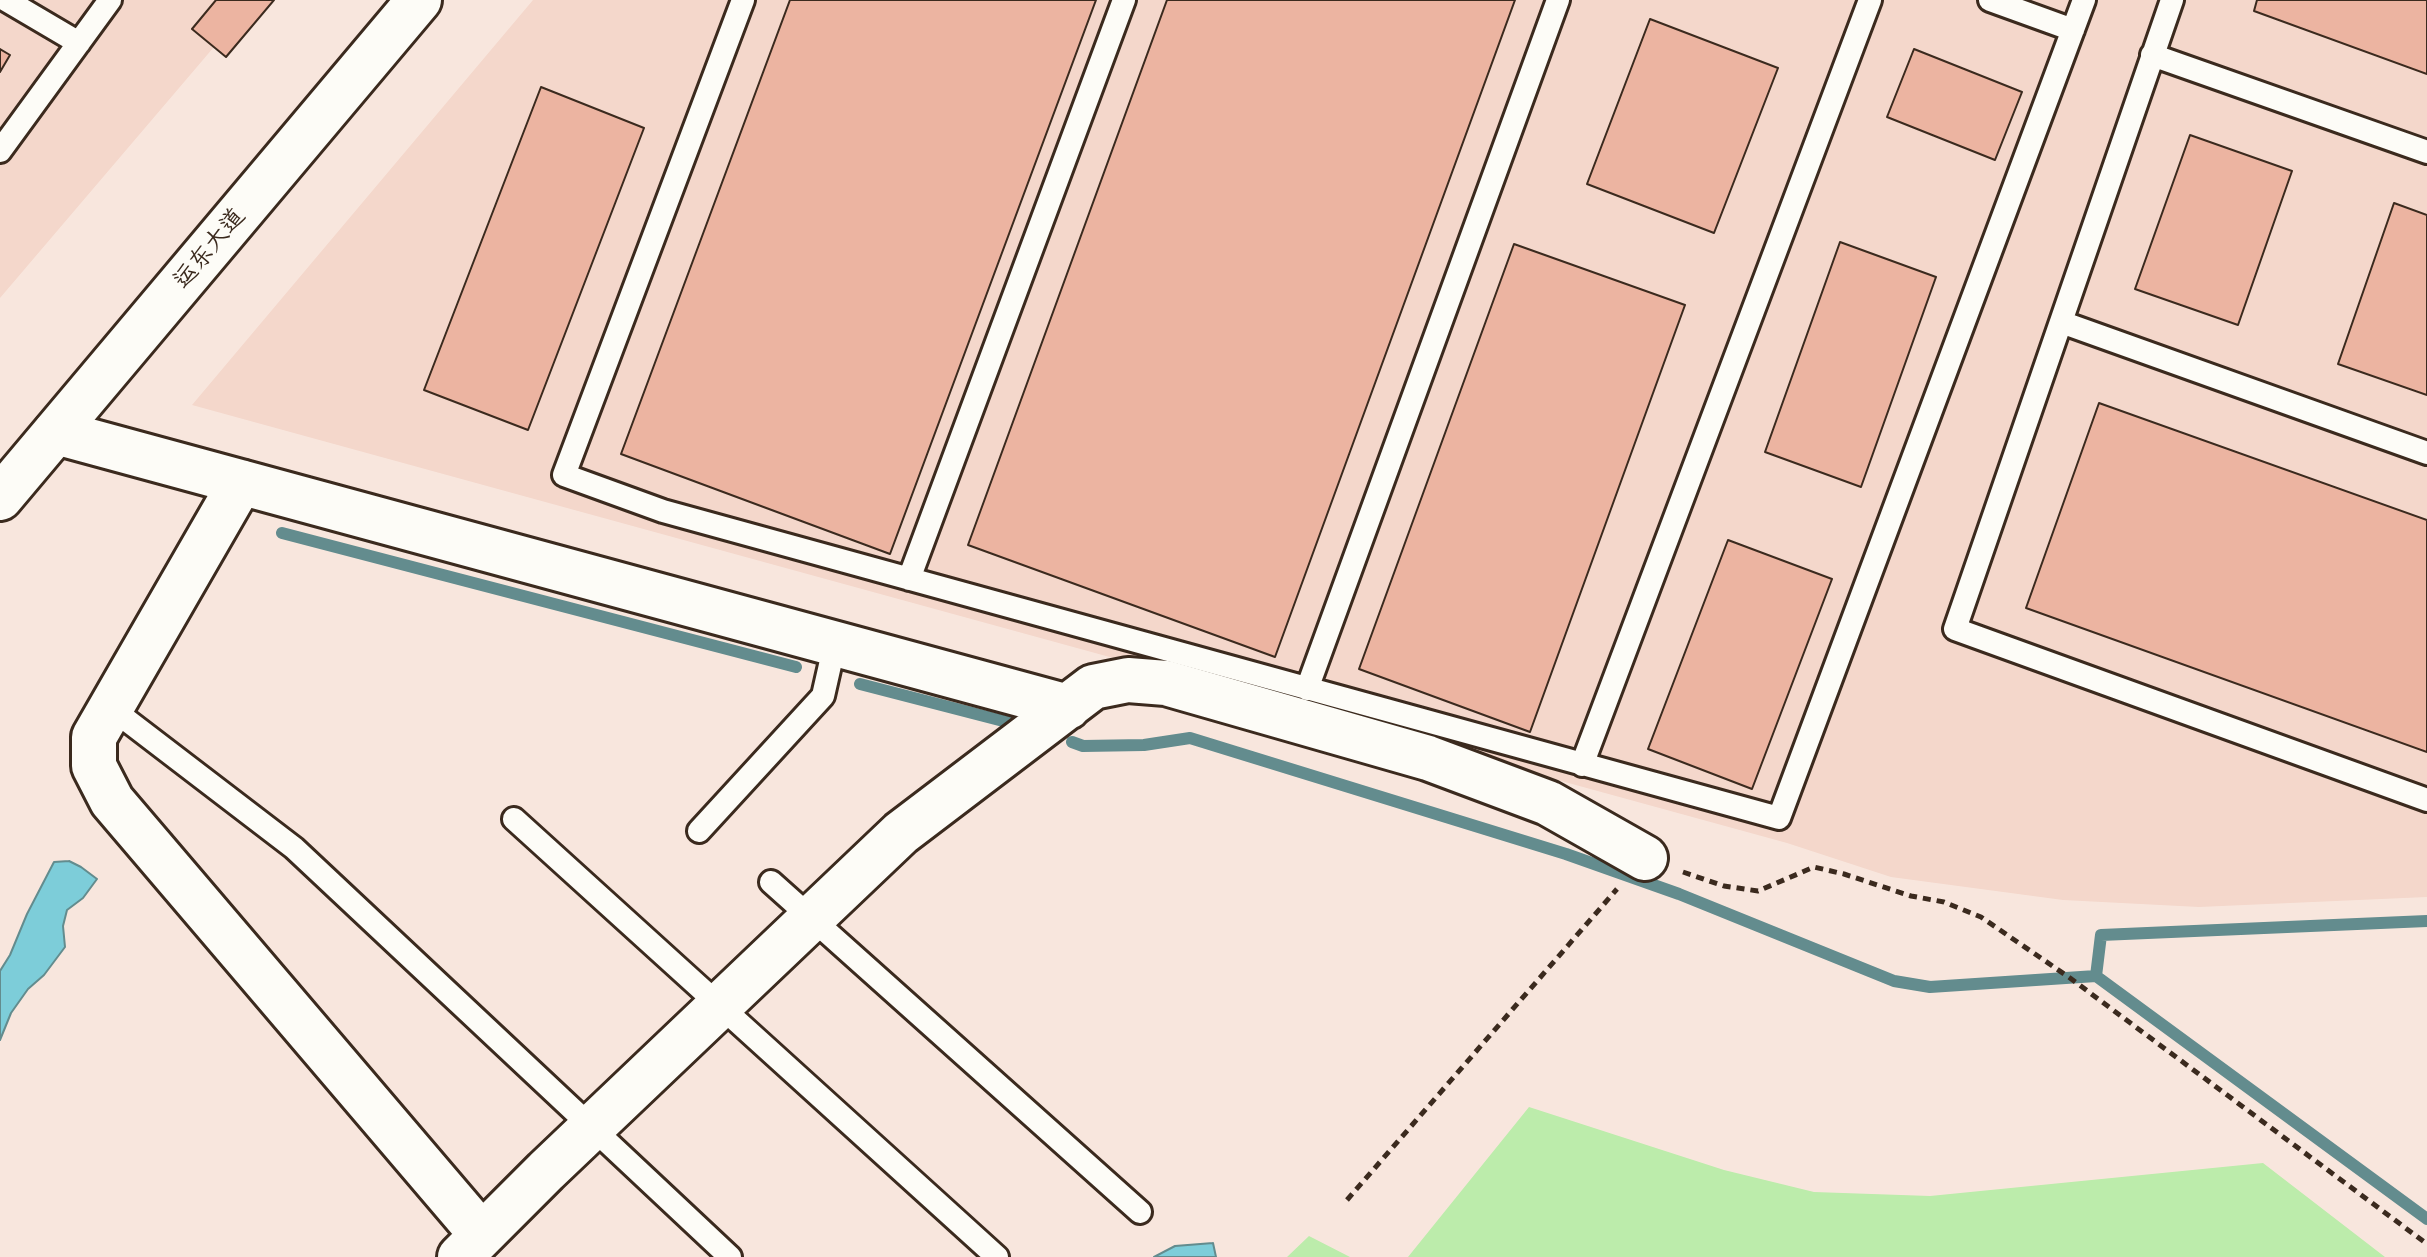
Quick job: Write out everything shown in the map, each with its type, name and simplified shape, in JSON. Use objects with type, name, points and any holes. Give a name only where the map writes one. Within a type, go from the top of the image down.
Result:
[{"type":"street","name":"运东大道","points":[[0,498],[410,3]]},
{"type":"street","points":[[56,432],[1068,707]]},
{"type":"street","points":[[241,482],[94,737],[94,766],[112,801],[471,1246],[901,833],[1093,687],[1128,680],[1166,683],[1428,758],[1548,803],[1645,858]]},
{"type":"lane","points":[[6,0],[79,43]]},
{"type":"lane","points":[[0,151],[110,0]]},
{"type":"lane","points":[[743,0],[564,475],[663,511],[1779,818],[2084,0]]},
{"type":"lane","points":[[909,579],[1124,0]]},
{"type":"lane","points":[[1307,689],[1558,0]]},
{"type":"lane","points":[[1582,765],[1870,0]]},
{"type":"lane","points":[[1990,0],[2073,30]]},
{"type":"lane","points":[[2172,0],[1955,629],[2427,800]]},
{"type":"lane","points":[[2152,55],[2427,152]]},
{"type":"lane","points":[[2061,322],[2427,453]]},
{"type":"lane","points":[[699,831],[823,696],[835,643]]},
{"type":"lane","points":[[111,708],[294,848],[730,1257]]},
{"type":"lane","points":[[514,819],[997,1257]]},
{"type":"lane","points":[[771,882],[1140,1212]]},
{"type":"path","points":[[1347,1200],[1645,858],[1724,886],[1758,891],[1814,867],[1911,896],[1944,902],[1981,917],[2070,978],[2427,1244]]},
{"type":"shaded area","points":[[0,0],[254,0],[0,298]]},
{"type":"shaded area","points":[[533,0],[2427,0],[2427,897],[2199,907],[2063,900],[1891,877],[1787,843],[192,405]]},
{"type":"green space","points":[[1529,1107],[1724,1170],[1814,1192],[1930,1196],[2263,1163],[2385,1257],[1408,1257]]},
{"type":"green space","points":[[1309,1236],[1350,1257],[1287,1257]]},
{"type":"water","points":[[69,861],[97,879],[83,898],[67,910],[63,926],[65,947],[11,1013],[0,1040],[0,971],[54,862]]},
{"type":"water","points":[[1213,1243],[1216,1257],[1154,1257],[1175,1246]]},
{"type":"building","points":[[216,0],[274,0],[226,57],[192,29]]},
{"type":"building","points":[[790,0],[1096,0],[890,554],[621,454]]},
{"type":"building","points":[[1167,0],[1515,0],[1275,657],[968,545]]},
{"type":"building","points":[[2257,0],[2427,0],[2427,74],[2254,11]]},
{"type":"building","points":[[1650,19],[1778,68],[1714,233],[1587,184]]},
{"type":"building","points":[[0,49],[10,55],[0,72]]},
{"type":"building","points":[[1914,49],[2022,92],[1995,160],[1887,117]]},
{"type":"building","points":[[541,87],[644,128],[528,430],[424,390]]},
{"type":"building","points":[[2190,135],[2292,171],[2238,325],[2135,289]]},
{"type":"building","points":[[2394,203],[2427,215],[2427,395],[2338,364]]},
{"type":"building","points":[[1840,242],[1936,277],[1861,487],[1765,452]]},
{"type":"building","points":[[1514,244],[1685,305],[1530,732],[1359,669]]},
{"type":"building","points":[[2099,403],[2427,520],[2427,752],[2026,608]]},
{"type":"building","points":[[1728,540],[1832,579],[1752,789],[1648,749]]},
{"type":"waterway","points":[[282,533],[796,667]]},
{"type":"waterway","points":[[860,684],[1011,723]]},
{"type":"waterway","points":[[1072,742],[1083,746],[1144,745],[1190,738],[1566,854],[1679,894],[1894,981],[1930,987],[2096,976],[2427,1219]]},
{"type":"waterway","points":[[2096,976],[2101,935],[2427,921]]}]
